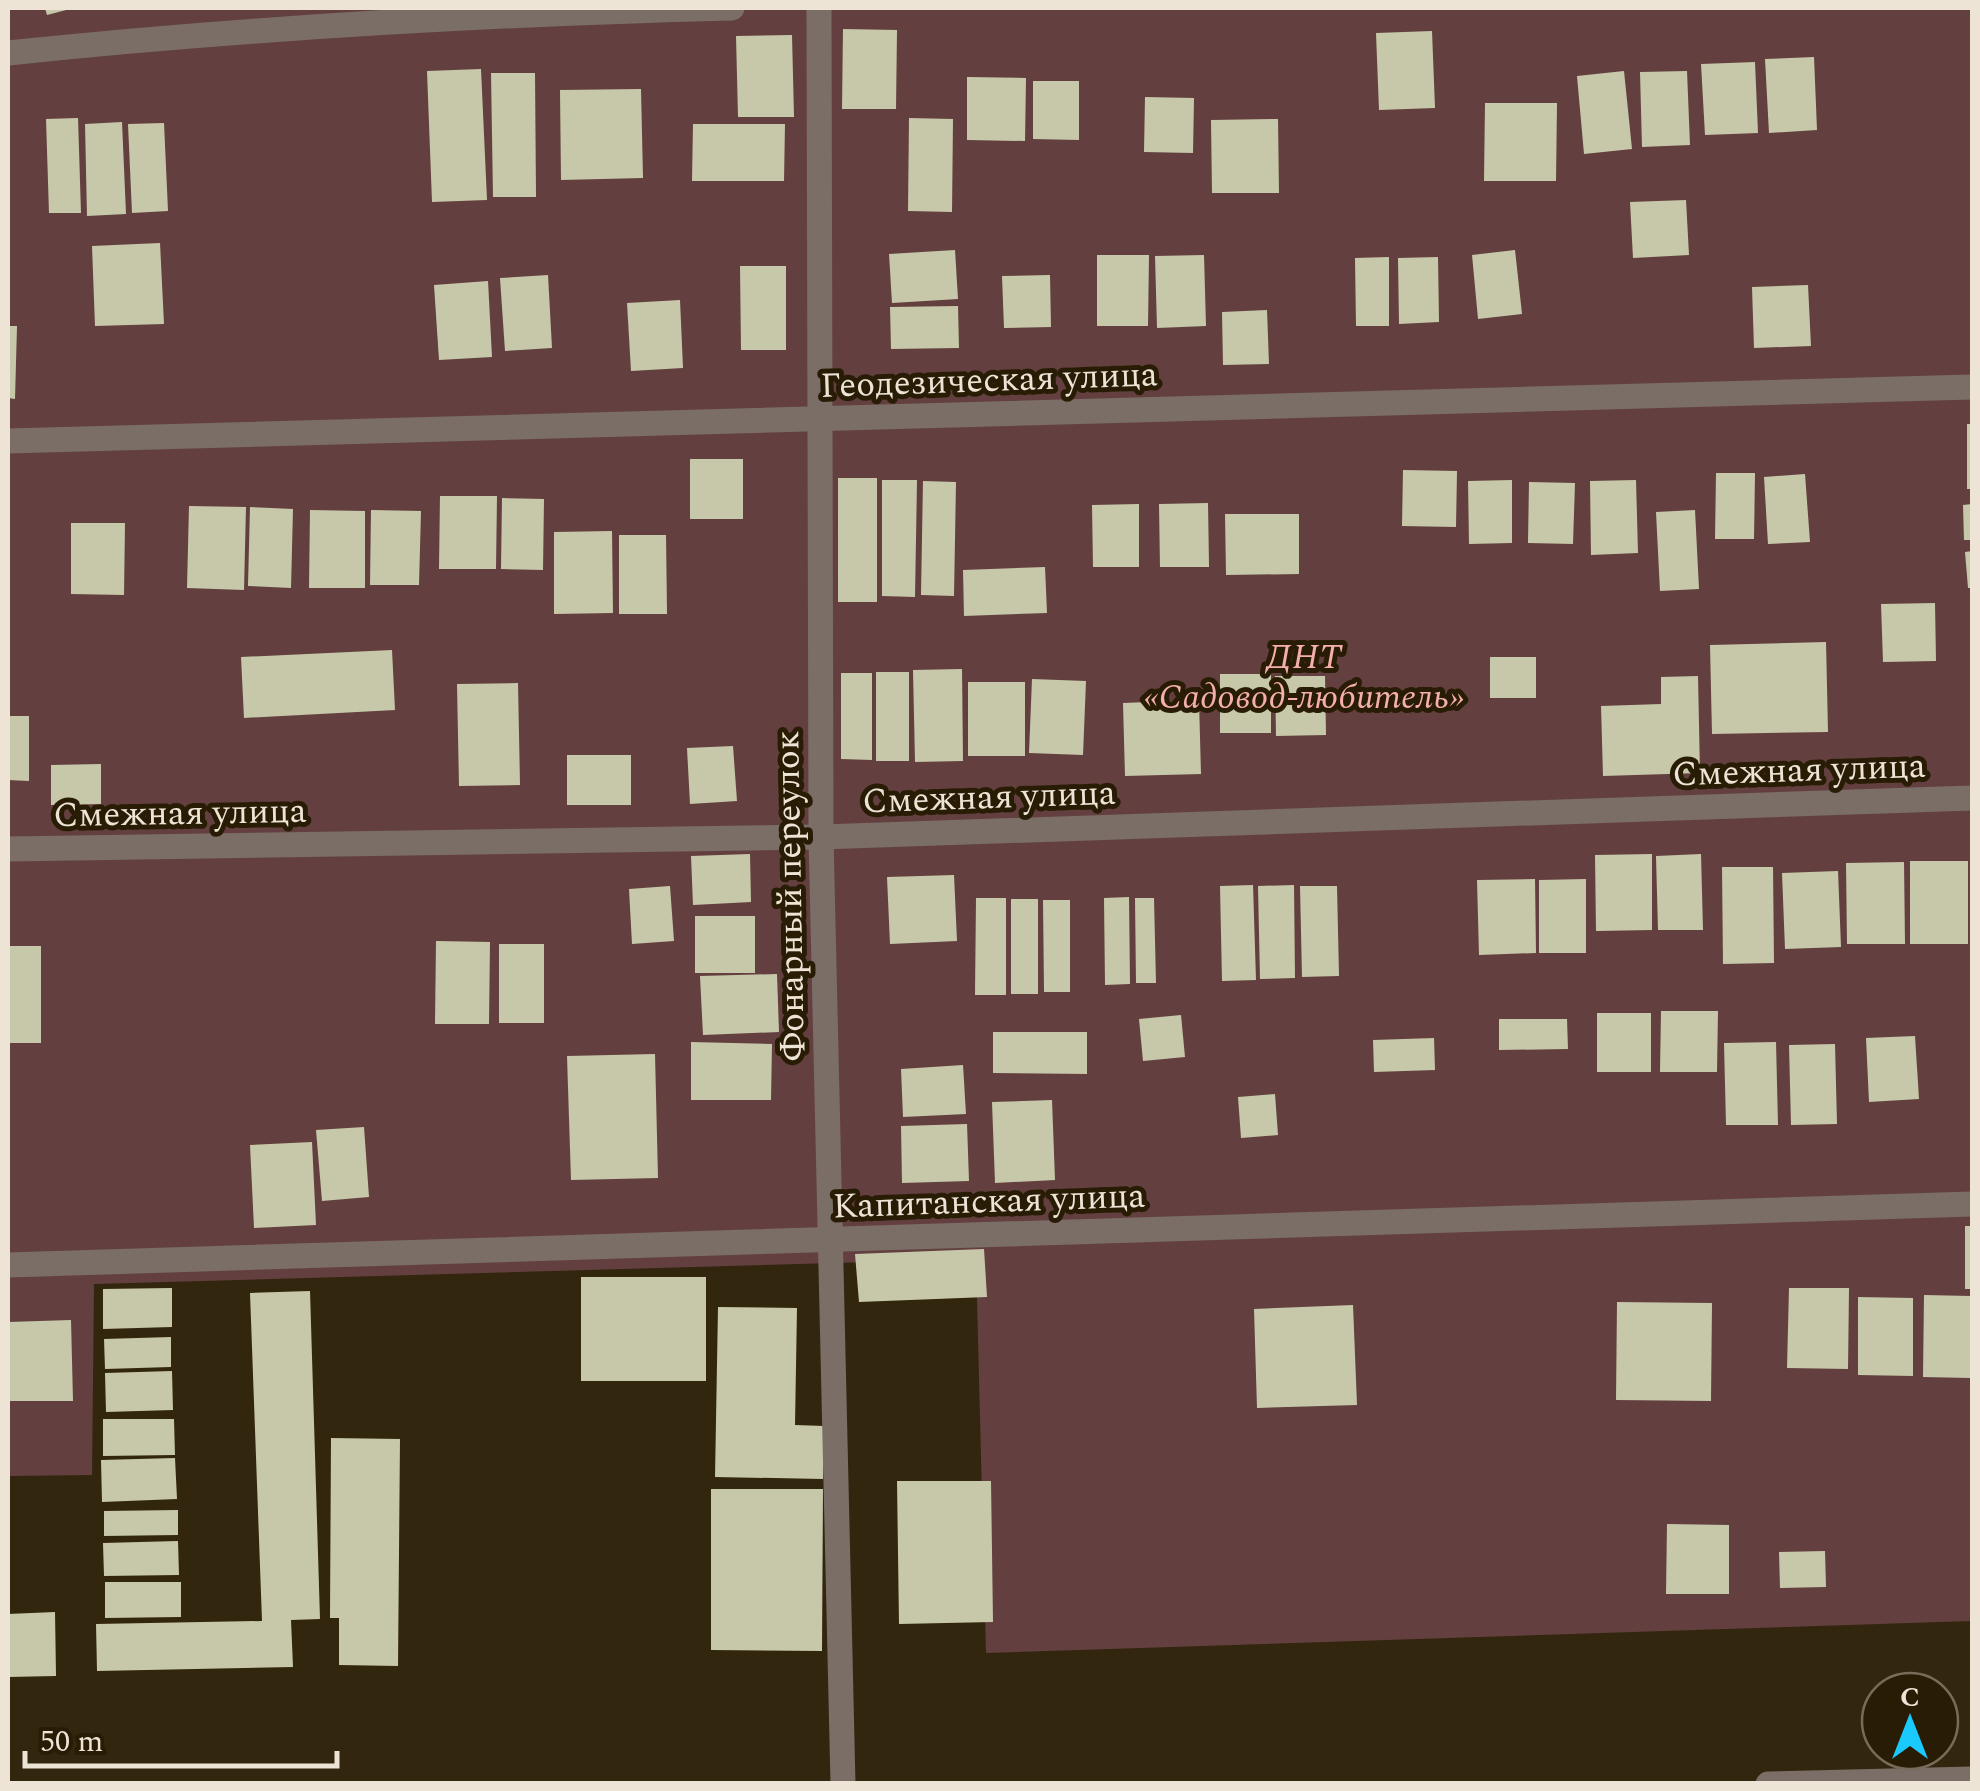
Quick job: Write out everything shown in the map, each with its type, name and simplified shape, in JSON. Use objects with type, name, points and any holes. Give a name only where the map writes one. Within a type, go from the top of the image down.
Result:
[{"type":"street","points":[[228,8],[242,31]]},
{"type":"street","points":[[8,53],[242,31],[536,13],[732,8]]},
{"type":"street","name":"Фонарный переулок","points":[[819,8],[821,837],[843,1784]]},
{"type":"street","name":"Геодезическая улица","points":[[8,440],[1972,387]]},
{"type":"street","name":"Смежная улица","points":[[8,849],[821,837],[1972,798]]},
{"type":"street","name":"Капитанская улица","points":[[8,1265],[1972,1204]]},
{"type":"street","points":[[1768,1784],[1972,1779]]},
{"type":"green space","name":"ДНТ «Садовод-любитель»","points":[[8,8],[1972,8],[1972,1621],[986,1653],[976,1259],[94,1284],[92,1475],[8,1476]]},
{"type":"building","points":[[45,8],[70,8],[70,9],[47,15]]},
{"type":"building","points":[[843,29],[897,30],[896,109],[842,109]]},
{"type":"building","points":[[1432,31],[1435,108],[1379,110],[1376,33]]},
{"type":"building","points":[[792,35],[794,117],[738,117],[736,36]]},
{"type":"building","points":[[1814,57],[1817,130],[1769,133],[1765,59]]},
{"type":"building","points":[[1755,62],[1758,133],[1705,135],[1701,64]]},
{"type":"building","points":[[481,69],[487,200],[432,202],[427,71]]},
{"type":"building","points":[[1624,71],[1632,149],[1584,154],[1577,76]]},
{"type":"building","points":[[1687,71],[1690,145],[1642,147],[1640,72]]},
{"type":"building","points":[[491,73],[535,73],[536,197],[493,197]]},
{"type":"building","points":[[967,77],[1026,78],[1025,141],[967,140]]},
{"type":"building","points":[[1033,81],[1079,81],[1079,140],[1033,139]]},
{"type":"building","points":[[641,89],[643,178],[561,180],[560,90]]},
{"type":"building","points":[[1145,97],[1194,98],[1193,153],[1144,152]]},
{"type":"building","points":[[1485,103],[1557,103],[1556,181],[1484,181]]},
{"type":"building","points":[[78,118],[81,213],[49,213],[46,119]]},
{"type":"building","points":[[909,118],[953,119],[952,212],[908,211]]},
{"type":"building","points":[[1278,119],[1279,193],[1212,193],[1211,120]]},
{"type":"building","points":[[122,122],[126,214],[87,216],[85,124]]},
{"type":"building","points":[[164,123],[168,211],[132,213],[128,124]]},
{"type":"building","points":[[693,124],[785,124],[784,181],[692,181]]},
{"type":"building","points":[[1686,200],[1689,255],[1633,258],[1630,202]]},
{"type":"building","points":[[160,243],[164,324],[95,326],[92,246]]},
{"type":"building","points":[[955,250],[958,299],[892,303],[889,254]]},
{"type":"building","points":[[1515,250],[1522,314],[1478,319],[1472,255]]},
{"type":"building","points":[[1097,255],[1149,255],[1148,326],[1097,326]]},
{"type":"building","points":[[1204,255],[1206,326],[1157,328],[1155,256]]},
{"type":"building","points":[[1389,257],[1389,326],[1356,326],[1355,258]]},
{"type":"building","points":[[1438,257],[1439,322],[1399,324],[1398,258]]},
{"type":"building","points":[[740,266],[786,266],[786,350],[741,350]]},
{"type":"building","points":[[548,275],[552,348],[505,351],[500,278]]},
{"type":"building","points":[[1050,275],[1051,327],[1004,328],[1002,276]]},
{"type":"building","points":[[488,281],[492,357],[439,360],[434,285]]},
{"type":"building","points":[[1808,285],[1811,346],[1754,348],[1752,287]]},
{"type":"building","points":[[680,300],[683,368],[631,371],[627,303]]},
{"type":"building","points":[[958,306],[959,348],[891,349],[890,307]]},
{"type":"building","points":[[1267,310],[1269,364],[1223,365],[1222,312]]},
{"type":"building","points":[[8,326],[17,326],[15,399],[8,398]]},
{"type":"building","points":[[1967,424],[1972,424],[1972,489],[1967,489]]},
{"type":"building","points":[[690,459],[743,459],[743,519],[690,519]]},
{"type":"building","points":[[1403,470],[1457,471],[1456,527],[1402,526]]},
{"type":"building","points":[[1716,473],[1755,473],[1754,539],[1715,539]]},
{"type":"building","points":[[1805,474],[1810,542],[1768,544],[1764,477]]},
{"type":"building","points":[[838,478],[877,478],[877,602],[838,602]]},
{"type":"building","points":[[882,480],[917,480],[915,597],[882,596]]},
{"type":"building","points":[[1512,480],[1512,543],[1469,544],[1468,481]]},
{"type":"building","points":[[1636,480],[1638,553],[1591,555],[1590,481]]},
{"type":"building","points":[[923,481],[956,482],[954,596],[921,595]]},
{"type":"building","points":[[1529,482],[1575,483],[1573,544],[1528,543]]},
{"type":"building","points":[[440,496],[497,496],[496,569],[439,569]]},
{"type":"building","points":[[502,498],[544,499],[543,570],[501,569]]},
{"type":"building","points":[[1208,503],[1209,567],[1160,567],[1159,504]]},
{"type":"building","points":[[1139,504],[1139,567],[1093,567],[1092,505]]},
{"type":"building","points":[[1972,504],[1972,540],[1964,540],[1963,505]]},
{"type":"building","points":[[189,506],[246,507],[244,590],[187,588]]},
{"type":"building","points":[[250,507],[293,509],[291,588],[248,586]]},
{"type":"building","points":[[310,510],[365,511],[365,588],[309,588]]},
{"type":"building","points":[[371,510],[421,511],[419,585],[370,585]]},
{"type":"building","points":[[1695,510],[1699,589],[1660,591],[1656,512]]},
{"type":"building","points":[[1225,514],[1299,514],[1299,574],[1226,575]]},
{"type":"building","points":[[71,523],[125,523],[124,595],[71,594]]},
{"type":"building","points":[[612,531],[613,613],[554,614],[554,532]]},
{"type":"building","points":[[619,535],[666,535],[667,614],[619,614]]},
{"type":"building","points":[[1972,551],[1972,588],[1968,588],[1965,552]]},
{"type":"building","points":[[1045,567],[1047,613],[964,616],[963,570]]},
{"type":"building","points":[[1935,603],[1936,661],[1883,662],[1881,604]]},
{"type":"building","points":[[1826,642],[1828,732],[1712,734],[1710,645]]},
{"type":"building","points":[[392,650],[395,710],[244,718],[241,657]]},
{"type":"building","points":[[1490,657],[1536,657],[1536,698],[1490,698]]},
{"type":"building","points":[[962,669],[963,761],[915,762],[913,670]]},
{"type":"building","points":[[876,672],[909,672],[909,761],[876,761]]},
{"type":"building","points":[[841,673],[872,673],[872,760],[841,759]]},
{"type":"building","points":[[1220,674],[1271,674],[1271,733],[1220,733]]},
{"type":"building","points":[[1275,676],[1325,676],[1326,735],[1276,736]]},
{"type":"building","points":[[1698,676],[1700,773],[1603,776],[1601,706],[1661,704],[1661,677]]},
{"type":"building","points":[[1032,679],[1086,681],[1083,755],[1029,753]]},
{"type":"building","points":[[968,682],[1025,682],[1025,756],[968,756]]},
{"type":"building","points":[[518,683],[520,785],[459,786],[457,684]]},
{"type":"building","points":[[1199,700],[1201,774],[1125,776],[1123,703]]},
{"type":"building","points":[[8,716],[29,716],[29,781],[8,780]]},
{"type":"building","points":[[733,746],[737,801],[690,804],[687,748]]},
{"type":"building","points":[[567,755],[631,755],[631,805],[567,805]]},
{"type":"building","points":[[101,764],[101,804],[51,805],[51,765]]},
{"type":"building","points":[[750,854],[751,902],[693,905],[691,856]]},
{"type":"building","points":[[1652,854],[1652,930],[1596,931],[1595,855]]},
{"type":"building","points":[[1701,854],[1703,930],[1658,930],[1656,856]]},
{"type":"building","points":[[1910,861],[1968,861],[1968,944],[1910,944]]},
{"type":"building","points":[[1904,862],[1905,944],[1847,944],[1846,863]]},
{"type":"building","points":[[1722,867],[1773,867],[1774,963],[1723,964]]},
{"type":"building","points":[[1838,871],[1841,947],[1785,949],[1782,873]]},
{"type":"building","points":[[954,875],[957,941],[890,944],[887,877]]},
{"type":"building","points":[[1535,879],[1536,953],[1479,955],[1477,880]]},
{"type":"building","points":[[1586,879],[1586,953],[1539,953],[1539,880]]},
{"type":"building","points":[[1253,885],[1256,980],[1222,981],[1220,886]]},
{"type":"building","points":[[1294,885],[1295,978],[1260,979],[1258,886]]},
{"type":"building","points":[[670,886],[674,941],[632,944],[629,889]]},
{"type":"building","points":[[1300,886],[1337,886],[1339,976],[1302,977]]},
{"type":"building","points":[[1129,897],[1130,984],[1105,985],[1104,898]]},
{"type":"building","points":[[976,898],[1006,898],[1006,995],[975,995]]},
{"type":"building","points":[[1135,898],[1154,898],[1156,983],[1136,983]]},
{"type":"building","points":[[1011,899],[1038,899],[1038,994],[1011,994]]},
{"type":"building","points":[[1043,900],[1070,900],[1070,992],[1044,992]]},
{"type":"building","points":[[695,916],[755,916],[755,973],[695,973]]},
{"type":"building","points":[[436,941],[490,942],[489,1024],[435,1024]]},
{"type":"building","points":[[499,944],[544,944],[544,1023],[499,1023]]},
{"type":"building","points":[[8,946],[41,946],[41,1043],[8,1043]]},
{"type":"building","points":[[777,974],[779,1032],[703,1035],[700,976]]},
{"type":"building","points":[[1661,1011],[1718,1011],[1717,1072],[1660,1072]]},
{"type":"building","points":[[1597,1013],[1651,1013],[1651,1072],[1597,1072]]},
{"type":"building","points":[[1181,1015],[1185,1057],[1143,1061],[1139,1019]]},
{"type":"building","points":[[1499,1019],[1567,1019],[1568,1049],[1499,1050]]},
{"type":"building","points":[[993,1032],[1087,1032],[1087,1074],[993,1073]]},
{"type":"building","points":[[1915,1036],[1919,1099],[1869,1102],[1866,1038]]},
{"type":"building","points":[[1434,1038],[1435,1070],[1374,1072],[1373,1040]]},
{"type":"building","points":[[691,1042],[772,1044],[771,1100],[691,1100]]},
{"type":"building","points":[[1776,1042],[1778,1125],[1726,1125],[1724,1043]]},
{"type":"building","points":[[1835,1044],[1837,1124],[1791,1125],[1789,1045]]},
{"type":"building","points":[[655,1054],[658,1178],[571,1180],[567,1056]]},
{"type":"building","points":[[963,1065],[966,1114],[903,1117],[901,1069]]},
{"type":"building","points":[[1275,1094],[1278,1135],[1241,1138],[1238,1097]]},
{"type":"building","points":[[1052,1100],[1055,1180],[995,1183],[992,1102]]},
{"type":"building","points":[[967,1124],[969,1181],[902,1183],[901,1126]]},
{"type":"building","points":[[364,1127],[369,1197],[322,1201],[316,1130]]},
{"type":"building","points":[[312,1142],[316,1225],[254,1228],[250,1145]]},
{"type":"building","points":[[1965,1226],[1972,1226],[1972,1289],[1965,1289]]},
{"type":"building","points":[[984,1249],[987,1297],[859,1302],[855,1254]]},
{"type":"building","points":[[581,1277],[706,1277],[706,1381],[581,1381]]},
{"type":"building","points":[[172,1288],[172,1327],[103,1329],[103,1289]]},
{"type":"building","points":[[1789,1288],[1849,1288],[1848,1369],[1787,1368]]},
{"type":"building","points":[[310,1291],[320,1619],[291,1620],[293,1667],[97,1671],[96,1624],[262,1621],[250,1293]]},
{"type":"building","points":[[1924,1295],[1971,1296],[1970,1378],[1923,1377]]},
{"type":"building","points":[[1858,1297],[1913,1298],[1913,1376],[1858,1375]]},
{"type":"building","points":[[1617,1302],[1712,1303],[1711,1401],[1616,1400]]},
{"type":"building","points":[[1353,1305],[1357,1405],[1257,1408],[1254,1309]]},
{"type":"building","points":[[718,1307],[797,1308],[795,1425],[824,1426],[823,1479],[715,1477]]},
{"type":"building","points":[[71,1320],[73,1401],[8,1401],[8,1322]]},
{"type":"building","points":[[171,1337],[171,1367],[105,1369],[104,1339]]},
{"type":"building","points":[[172,1371],[173,1410],[106,1412],[105,1373]]},
{"type":"building","points":[[103,1419],[174,1419],[175,1455],[103,1456]]},
{"type":"building","points":[[331,1438],[400,1439],[398,1666],[339,1665],[339,1618],[330,1618]]},
{"type":"building","points":[[175,1458],[177,1499],[102,1502],[101,1460]]},
{"type":"building","points":[[897,1481],[991,1481],[993,1622],[899,1624]]},
{"type":"building","points":[[711,1489],[823,1489],[822,1651],[711,1650]]},
{"type":"building","points":[[178,1510],[178,1535],[104,1536],[104,1511]]},
{"type":"building","points":[[1667,1524],[1729,1525],[1729,1594],[1666,1594]]},
{"type":"building","points":[[178,1541],[179,1575],[104,1576],[103,1543]]},
{"type":"building","points":[[1825,1551],[1826,1587],[1780,1588],[1779,1552]]},
{"type":"building","points":[[105,1582],[181,1582],[181,1617],[105,1618]]},
{"type":"building","points":[[55,1612],[56,1676],[8,1677],[8,1614]]}]
